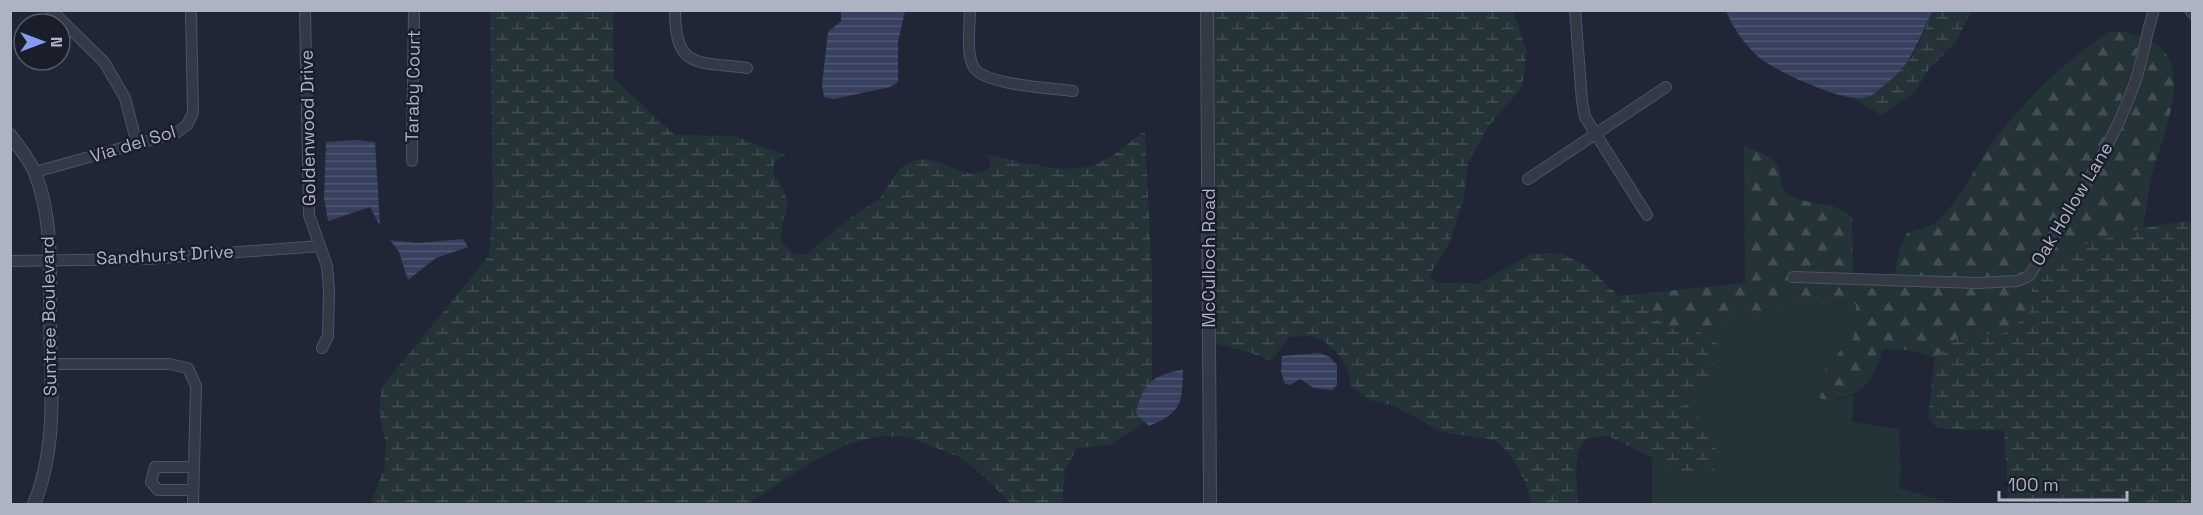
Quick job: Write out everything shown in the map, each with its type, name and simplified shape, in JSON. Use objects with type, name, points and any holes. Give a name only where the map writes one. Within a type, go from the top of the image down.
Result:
[{"type":"street","points":[[51,10],[104,62],[125,98],[137,144]]},
{"type":"street","name":"Via del Sol","points":[[35,172],[176,133],[188,125],[193,113],[191,10]]},
{"type":"street","name":"Goldenwood Drive","points":[[305,10],[309,215],[327,266],[329,290],[328,336],[322,348]]},
{"type":"street","name":"Taraby Court","points":[[412,161],[414,10]]},
{"type":"street","points":[[675,10],[675,38],[681,52],[692,60],[747,68]]},
{"type":"street","points":[[970,10],[970,59],[974,69],[990,79],[1073,92]]},
{"type":"street","name":"McCulloch Road","points":[[1208,10],[1210,504]]},
{"type":"street","points":[[1575,10],[1585,117],[1647,215]]},
{"type":"street","name":"Oak Hollow Lane","points":[[1793,277],[1977,283],[2017,280],[2029,276],[2084,191],[2112,136],[2135,81],[2154,10]]},
{"type":"street","points":[[1528,179],[1666,87]]},
{"type":"street","name":"Suntree Boulevard","points":[[10,135],[35,172],[46,216],[50,260],[51,407],[47,457],[41,488],[34,504]]},
{"type":"street","name":"Sandhurst Drive","points":[[10,261],[148,259],[320,246]]},
{"type":"street","points":[[51,364],[169,364],[188,368],[196,386],[192,467],[193,504]]},
{"type":"street","points":[[192,467],[155,467],[151,482],[158,490],[193,490]]},
{"type":"green space","points":[[490,11],[613,11],[614,79],[675,135],[734,136],[785,155],[774,163],[774,175],[787,201],[781,242],[795,255],[807,254],[857,213],[878,200],[902,167],[913,161],[934,161],[973,174],[990,167],[991,160],[987,155],[1052,168],[1078,168],[1104,161],[1141,133],[1145,133],[1152,277],[1152,394],[1146,421],[1111,445],[1077,448],[1065,470],[1062,503],[1057,504],[1011,504],[986,478],[961,458],[909,437],[879,436],[848,444],[808,464],[748,504],[371,504],[385,465],[386,444],[379,413],[381,388],[489,256],[493,201]]},
{"type":"green space","points":[[1212,11],[1513,11],[1527,52],[1522,87],[1488,127],[1468,163],[1464,197],[1450,242],[1429,276],[1438,283],[1479,283],[1531,254],[1560,253],[1588,267],[1619,296],[1646,293],[1650,314],[1669,328],[1696,330],[1718,344],[1709,380],[1687,394],[1686,403],[1706,427],[1715,443],[1717,452],[1713,472],[1682,473],[1609,436],[1587,438],[1578,453],[1576,477],[1578,504],[1532,504],[1524,479],[1508,452],[1495,440],[1441,432],[1395,406],[1370,400],[1350,385],[1350,378],[1344,363],[1334,349],[1320,340],[1307,336],[1289,337],[1271,361],[1214,343]]},
{"type":"green space","points":[[1933,11],[1971,11],[1956,42],[1929,69],[1915,92],[1881,115],[1853,98],[1868,98],[1913,56]]},
{"type":"green space","points":[[2109,32],[2127,32],[2141,37],[2132,70],[2121,101],[2094,160],[2025,273],[2011,277],[1978,280],[1894,276],[1900,247],[1907,233],[1934,224],[1942,217],[1998,135],[2023,107],[2064,66]]},
{"type":"green space","points":[[2151,41],[2165,53],[2172,69],[2174,87],[2172,107],[2150,182],[2143,228],[2106,241],[2032,289],[2030,313],[2005,333],[1959,336],[1935,358],[1909,350],[1882,349],[1875,371],[1862,388],[1844,397],[1821,399],[1813,386],[1841,350],[1854,338],[1856,304],[1792,302],[1696,330],[1669,328],[1650,314],[1646,293],[1745,283],[1744,146],[1764,154],[1777,164],[1784,190],[1791,196],[1838,208],[1852,217],[1853,275],[1789,273],[1788,281],[1977,288],[2017,285],[2043,258],[2065,230],[2099,172],[2127,109]]},
{"type":"green space","points":[[2186,221],[2192,224],[2192,504],[2009,504],[2004,431],[1936,427],[1928,417],[1935,358],[1959,336],[2005,333],[2030,313],[2032,289],[2059,252],[2143,228]]},
{"type":"green space","points":[[1792,302],[1857,304],[1854,338],[1841,350],[1813,386],[1837,400],[1854,395],[1852,422],[1899,429],[1901,473],[1898,488],[1954,504],[1652,504],[1652,458],[1682,473],[1687,394],[1709,380],[1718,344],[1696,330]]},
{"type":"water","points":[[841,11],[905,11],[898,42],[898,82],[890,87],[834,99],[824,97],[822,85],[828,32],[841,21]]},
{"type":"water","points":[[1726,11],[1933,11],[1913,51],[1901,69],[1872,95],[1858,98],[1813,86],[1782,72],[1761,59],[1740,37]]},
{"type":"water","points":[[356,140],[375,142],[380,226],[370,207],[328,221],[324,198],[326,142]]},
{"type":"water","points":[[463,239],[468,247],[436,258],[408,280],[399,252],[390,240],[417,243]]},
{"type":"water","points":[[1320,353],[1330,357],[1337,365],[1337,385],[1332,390],[1314,388],[1300,379],[1290,385],[1285,384],[1281,372],[1282,356]]},
{"type":"water","points":[[1183,370],[1181,399],[1178,406],[1168,416],[1149,426],[1136,414],[1145,388],[1164,374]]}]
